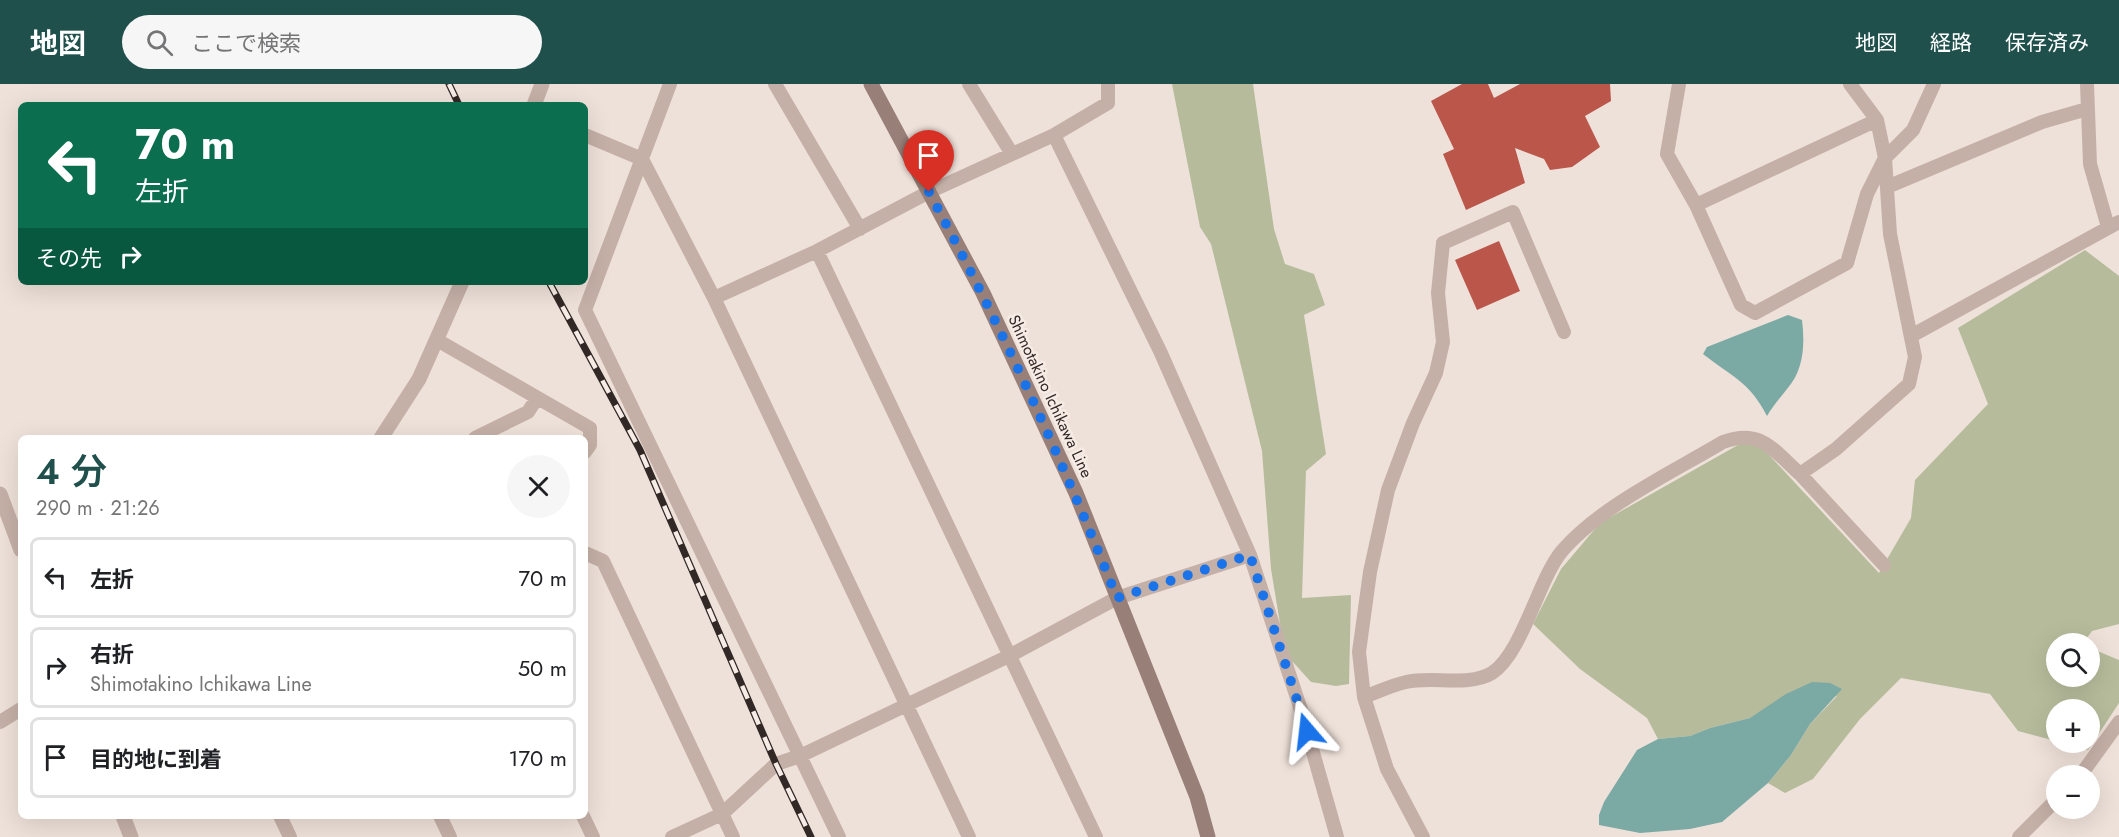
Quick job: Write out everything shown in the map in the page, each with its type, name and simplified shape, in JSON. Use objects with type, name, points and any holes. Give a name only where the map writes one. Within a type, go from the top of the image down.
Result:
[{"type":"main road","name":"Shimotakino Ichikawa Line","points":[[871,84],[983,293],[1071,482],[1189,775],[1208,837]]},
{"type":"street","points":[[535,102],[542,84]]},
{"type":"street","points":[[670,84],[585,310],[839,837]]},
{"type":"street","points":[[775,84],[860,229]]},
{"type":"street","points":[[969,84],[1012,154]]},
{"type":"street","points":[[714,298],[817,251],[929,192],[1054,135],[1107,103],[1108,84]]},
{"type":"street","points":[[1679,84],[1667,154],[1696,205],[1741,305],[1755,313],[1847,263],[1867,194],[1885,158],[1913,130],[1934,84]]},
{"type":"street","points":[[1800,474],[1836,449],[1909,384],[1915,357],[1890,234],[1885,158],[1877,120],[1850,84]]},
{"type":"street","points":[[1911,336],[2114,224],[2090,164],[2087,84]]},
{"type":"street","points":[[1887,187],[2042,122],[2087,109]]},
{"type":"street","points":[[1696,205],[1877,120]]},
{"type":"street","points":[[1054,135],[1160,351],[1250,555],[1301,710],[1337,837]]},
{"type":"street","points":[[588,136],[642,159],[714,298],[969,837]]},
{"type":"street","points":[[1423,837],[1387,769],[1364,698],[1359,651],[1370,572],[1388,490],[1413,423],[1436,373],[1443,342],[1438,293],[1443,243],[1513,212],[1563,332]]},
{"type":"street","points":[[817,251],[1096,837]]},
{"type":"street","points":[[383,435],[419,379],[461,285]]},
{"type":"street","points":[[437,340],[590,428],[588,448]]},
{"type":"street","points":[[481,435],[528,412],[537,398]]},
{"type":"street","points":[[1364,698],[1408,681],[1470,678],[1490,674],[1501,665],[1531,615],[1560,554],[1589,522],[1723,442],[1739,436],[1762,439],[1800,474],[1884,565]]},
{"type":"street","points":[[0,494],[18,542]]},
{"type":"street","points":[[588,554],[603,561],[733,837]]},
{"type":"street","points":[[672,837],[722,813],[776,764],[800,756],[1011,655],[1117,598],[1250,555]]},
{"type":"street","points":[[0,723],[18,711]]},
{"type":"street","points":[[2088,765],[2119,722]]},
{"type":"street","points":[[2019,837],[2046,810]]},
{"type":"street","points":[[124,819],[131,837]]},
{"type":"street","points":[[281,819],[290,837]]},
{"type":"street","points":[[441,819],[450,837]]},
{"type":"street","points":[[584,819],[593,837]]},
{"type":"green space","points":[[1172,84],[1253,84],[1274,229],[1285,264],[1314,274],[1325,305],[1304,315],[1326,454],[1306,471],[1302,598],[1351,595],[1349,684],[1336,686],[1311,682],[1292,661],[1282,636],[1271,569],[1262,451],[1211,244],[1200,227]]},
{"type":"green space","points":[[2085,250],[2119,276],[2119,624],[2091,633],[2046,633],[2046,687],[2100,687],[2100,652],[2119,660],[2119,703],[2100,732],[2100,699],[2046,699],[2046,738],[2018,731],[1990,694],[1901,678],[1860,719],[1813,779],[1785,793],[1768,783],[1791,755],[1810,724],[1837,696],[1763,711],[1750,718],[1710,728],[1690,736],[1658,739],[1647,718],[1580,669],[1533,624],[1561,569],[1600,523],[1745,441],[1758,443],[1879,573],[1911,518],[1915,480],[1988,404],[1958,328]]},
{"type":"water","points":[[1788,315],[1802,320],[1802,356],[1793,382],[1767,416],[1746,387],[1703,354],[1707,347]]},
{"type":"water","points":[[1812,682],[1830,683],[1842,689],[1810,724],[1791,755],[1768,783],[1722,822],[1690,829],[1640,833],[1599,825],[1599,815],[1604,802],[1637,750],[1658,739],[1690,736],[1710,728],[1750,718],[1786,694]]},
{"type":"building","points":[[1462,84],[1488,84],[1494,98],[1520,84],[1610,84],[1611,101],[1585,116],[1600,147],[1572,167],[1550,170],[1544,159],[1515,148],[1525,183],[1466,210],[1443,154],[1454,149],[1431,101]]},
{"type":"building","points":[[1499,241],[1520,291],[1477,310],[1455,260]]},
{"type":"railway","points":[[449,84],[458,102]]},
{"type":"railway","points":[[551,285],[640,450],[776,764],[811,837]]},
{"type":"route","points":[[929,192],[983,293],[1076,493],[1117,598],[1250,555],[1307,731]]}]
